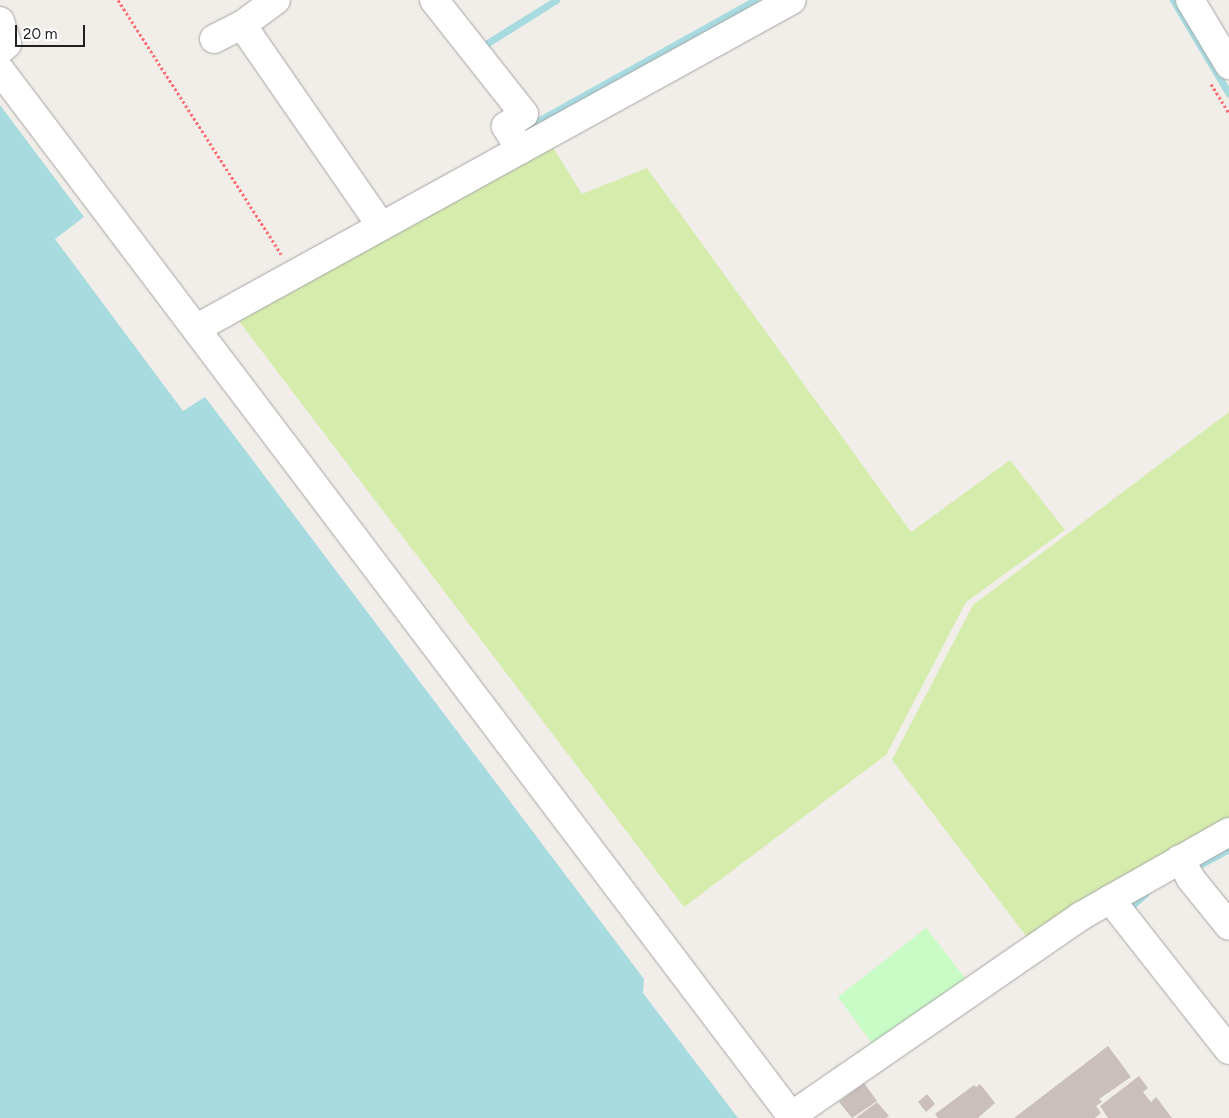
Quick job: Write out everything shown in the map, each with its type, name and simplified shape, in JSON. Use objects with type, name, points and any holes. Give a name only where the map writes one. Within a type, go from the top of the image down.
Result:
[{"type":"street","points":[[214,40],[242,25],[276,0]]},
{"type":"street","points":[[434,0],[524,114],[506,126],[520,150]]},
{"type":"street","points":[[197,328],[792,0]]},
{"type":"street","points":[[1190,0],[1229,65]]},
{"type":"street","points":[[0,21],[7,44],[0,50]]},
{"type":"street","points":[[242,25],[381,226]]},
{"type":"street","points":[[0,70],[792,1117],[1110,899],[1184,867],[1229,832]]},
{"type":"street","points":[[1184,867],[1229,926]]},
{"type":"street","points":[[1110,899],[1229,1050]]},
{"type":"path","points":[[118,0],[294,274]]},
{"type":"green space","points":[[551,144],[582,194],[647,168],[911,532],[1010,460],[1065,530],[966,602],[886,755],[684,907],[238,320]]},
{"type":"green space","points":[[1229,412],[1229,819],[1027,937],[892,760],[973,605]]},
{"type":"green space","points":[[926,928],[969,983],[874,1046],[838,997]]},
{"type":"water","points":[[0,105],[84,217],[55,239],[183,411],[205,397],[644,979],[643,993],[738,1118],[0,1118]]},
{"type":"building","points":[[1108,1046],[1131,1077],[1099,1099],[1102,1102],[1096,1106],[1101,1113],[1095,1118],[1014,1118]]},
{"type":"building","points":[[1139,1076],[1148,1088],[1143,1092],[1151,1102],[1156,1097],[1172,1118],[1108,1118],[1100,1106]]},
{"type":"building","points":[[864,1083],[877,1101],[852,1118],[839,1102]]},
{"type":"building","points":[[980,1084],[995,1103],[978,1118],[938,1118],[935,1114],[974,1085],[976,1087]]},
{"type":"building","points":[[927,1094],[935,1104],[926,1112],[918,1102]]},
{"type":"building","points":[[877,1102],[889,1116],[886,1118],[856,1118]]},
{"type":"waterway","points":[[478,49],[556,0]]},
{"type":"waterway","points":[[527,127],[755,0]]},
{"type":"waterway","points":[[1173,0],[1229,94]]},
{"type":"waterway","points":[[1192,869],[1229,849]]},
{"type":"waterway","points":[[1130,910],[1129,908],[1145,894]]}]
